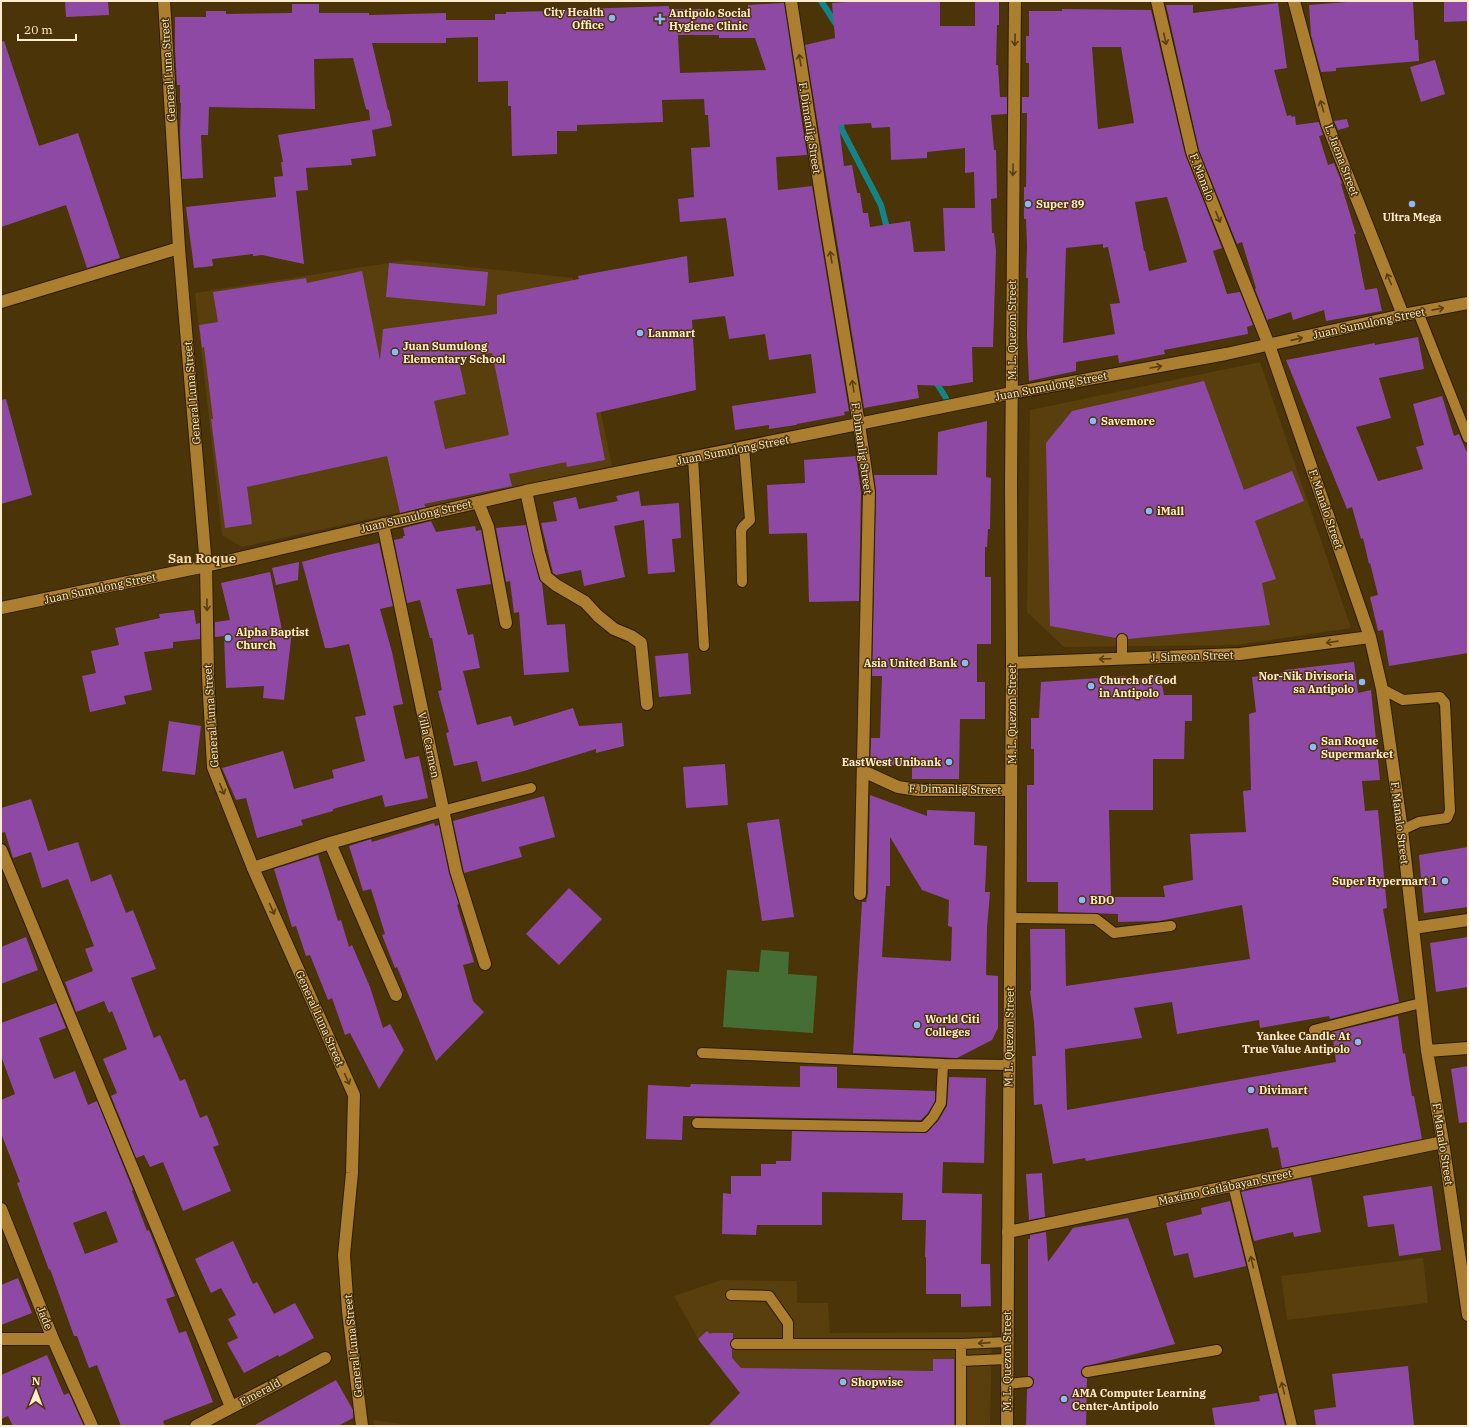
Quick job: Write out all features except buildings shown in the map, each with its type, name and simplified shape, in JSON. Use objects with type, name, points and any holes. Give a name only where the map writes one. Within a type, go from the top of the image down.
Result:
[{"type":"street","name":"General Luna Street","points":[[164,1],[179,248],[206,566],[208,676],[213,767],[253,868],[354,1095],[352,1172],[344,1256],[348,1311],[362,1426]]},
{"type":"street","name":"F. Dimanlig Street","points":[[791,1],[869,492],[863,771],[898,787],[918,790],[1011,790]]},
{"type":"street","name":"M. L. Quezon Street","points":[[1007,1426],[1006,1384],[1012,663],[1012,393],[1015,1]]},
{"type":"street","name":"F. Manalo","points":[[1157,1],[1192,152],[1269,345]]},
{"type":"street","name":"L. Jaena Street","points":[[1294,1],[1327,124],[1403,315]]},
{"type":"street","points":[[1,302],[179,248]]},
{"type":"street","name":"Juan Sumulong Street","points":[[1,608],[206,566],[526,491],[1012,393],[1269,345],[1403,315],[1468,303]]},
{"type":"street","name":"F. Manalo Street","points":[[1269,345],[1370,637],[1382,689],[1402,830],[1427,1051],[1443,1142],[1468,1314]]},
{"type":"street","points":[[526,491],[546,577],[556,585],[585,602],[598,616],[614,629],[631,636],[641,643],[647,704]]},
{"type":"street","points":[[478,502],[488,527],[506,623]]},
{"type":"street","name":"Villa Carmen","points":[[383,524],[456,871],[485,964]]},
{"type":"street","name":"J. Simeon Street","points":[[1012,663],[1240,654],[1370,637]]},
{"type":"street","points":[[860,894],[863,771]]},
{"type":"street","points":[[253,868],[330,843],[442,810]]},
{"type":"street","points":[[330,843],[396,995]]},
{"type":"street","points":[[1,850],[231,1407]]},
{"type":"street","points":[[1413,928],[1468,920]]},
{"type":"street","points":[[1427,1051],[1468,1048]]},
{"type":"street","name":"Maximo Gatlabayan Street","points":[[1008,1232],[1443,1142]]},
{"type":"street","name":"Jade","points":[[1,1210],[54,1339],[92,1426]]},
{"type":"street","points":[[1,1339],[54,1339]]},
{"type":"street","name":"Emerald","points":[[196,1426],[325,1358]]},
{"type":"lane","points":[[1418,312],[1468,438]]},
{"type":"lane","points":[[742,582],[740,531],[742,526],[747,524],[750,520],[744,447]]},
{"type":"lane","points":[[693,458],[704,646]]},
{"type":"lane","points":[[1122,640],[1122,658]]},
{"type":"lane","points":[[1382,689],[1403,700],[1440,697],[1445,703],[1450,811],[1446,818],[1419,822],[1402,830]]},
{"type":"lane","points":[[442,810],[531,788]]},
{"type":"lane","points":[[1010,918],[1096,919],[1114,933],[1171,926]]},
{"type":"lane","points":[[1314,1030],[1421,1003]]},
{"type":"lane","points":[[702,1053],[943,1064],[1008,1065]]},
{"type":"lane","points":[[698,1123],[924,1127],[933,1117],[941,1103],[943,1064]]},
{"type":"lane","points":[[1233,1185],[1292,1426]]},
{"type":"lane","points":[[731,1295],[769,1296],[788,1323],[788,1344]]},
{"type":"lane","points":[[736,1344],[961,1344],[1007,1342]]},
{"type":"lane","points":[[961,1344],[961,1426]]},
{"type":"lane","points":[[1087,1372],[1217,1350]]},
{"type":"lane","points":[[962,1361],[1007,1359]]},
{"type":"lane","points":[[1006,1384],[1028,1382]]},
{"type":"shaded area","name":"Juan Sumulong Elementary School","points":[[408,260],[573,278],[612,466],[242,547],[222,535],[195,293]]},
{"type":"shaded area","name":"iMall","points":[[1260,362],[1351,628],[1237,645],[1064,647],[1027,612],[1030,410]]},
{"type":"shaded area","points":[[1423,1258],[1428,1303],[1287,1320],[1281,1276]]},
{"type":"shaded area","points":[[721,1280],[797,1281],[797,1303],[828,1303],[830,1333],[992,1332],[990,1426],[708,1426],[740,1393],[700,1342],[674,1296]]},
{"type":"shaded area","points":[[373,1420],[416,1426],[374,1426]]},
{"type":"green space","points":[[761,950],[789,952],[788,974],[817,976],[813,1033],[723,1027],[727,970],[759,972]]},
{"type":"waterway","points":[[821,1],[838,27]]},
{"type":"waterway","points":[[840,118],[842,130],[881,205],[888,232]]},
{"type":"waterway","points":[[934,379],[946,398]]},
{"type":"place","name":"City Health Office","points":[[612,18]]},
{"type":"place","name":"Antipolo Social Hygiene Clinic","points":[[660,19]]},
{"type":"place","name":"Super 89","points":[[1028,204]]},
{"type":"place","name":"Ultra Mega","points":[[1412,204]]},
{"type":"place","name":"Lanmart","points":[[640,333]]},
{"type":"place","name":"Juan Sumulong Elementary School","points":[[395,352]]},
{"type":"place","name":"Savemore","points":[[1093,421]]},
{"type":"place","name":"iMall","points":[[1149,511]]},
{"type":"place","name":"Alpha Baptist Church","points":[[228,638]]},
{"type":"place","name":"Asia United Bank","points":[[965,663]]},
{"type":"place","name":"Nor-Nik Divisoria sa Antipolo","points":[[1362,682]]},
{"type":"place","name":"Church of God in Antipolo","points":[[1091,686]]},
{"type":"place","name":"San Roque Supermarket","points":[[1313,747]]},
{"type":"place","name":"EastWest Unibank","points":[[949,762]]},
{"type":"place","name":"Super Hypermart 1","points":[[1445,881]]},
{"type":"place","name":"BDO","points":[[1082,900]]},
{"type":"place","name":"World Citi Colleges","points":[[917,1025]]},
{"type":"place","name":"Yankee Candle At True Value Antipolo","points":[[1358,1042]]},
{"type":"place","name":"Divimart","points":[[1251,1090]]},
{"type":"place","name":"Shopwise","points":[[843,1382]]},
{"type":"place","name":"AMA Computer Learning Center-Antipolo","points":[[1064,1399]]},
{"type":"district","name":"San Roque","points":[[202,558]]}]
